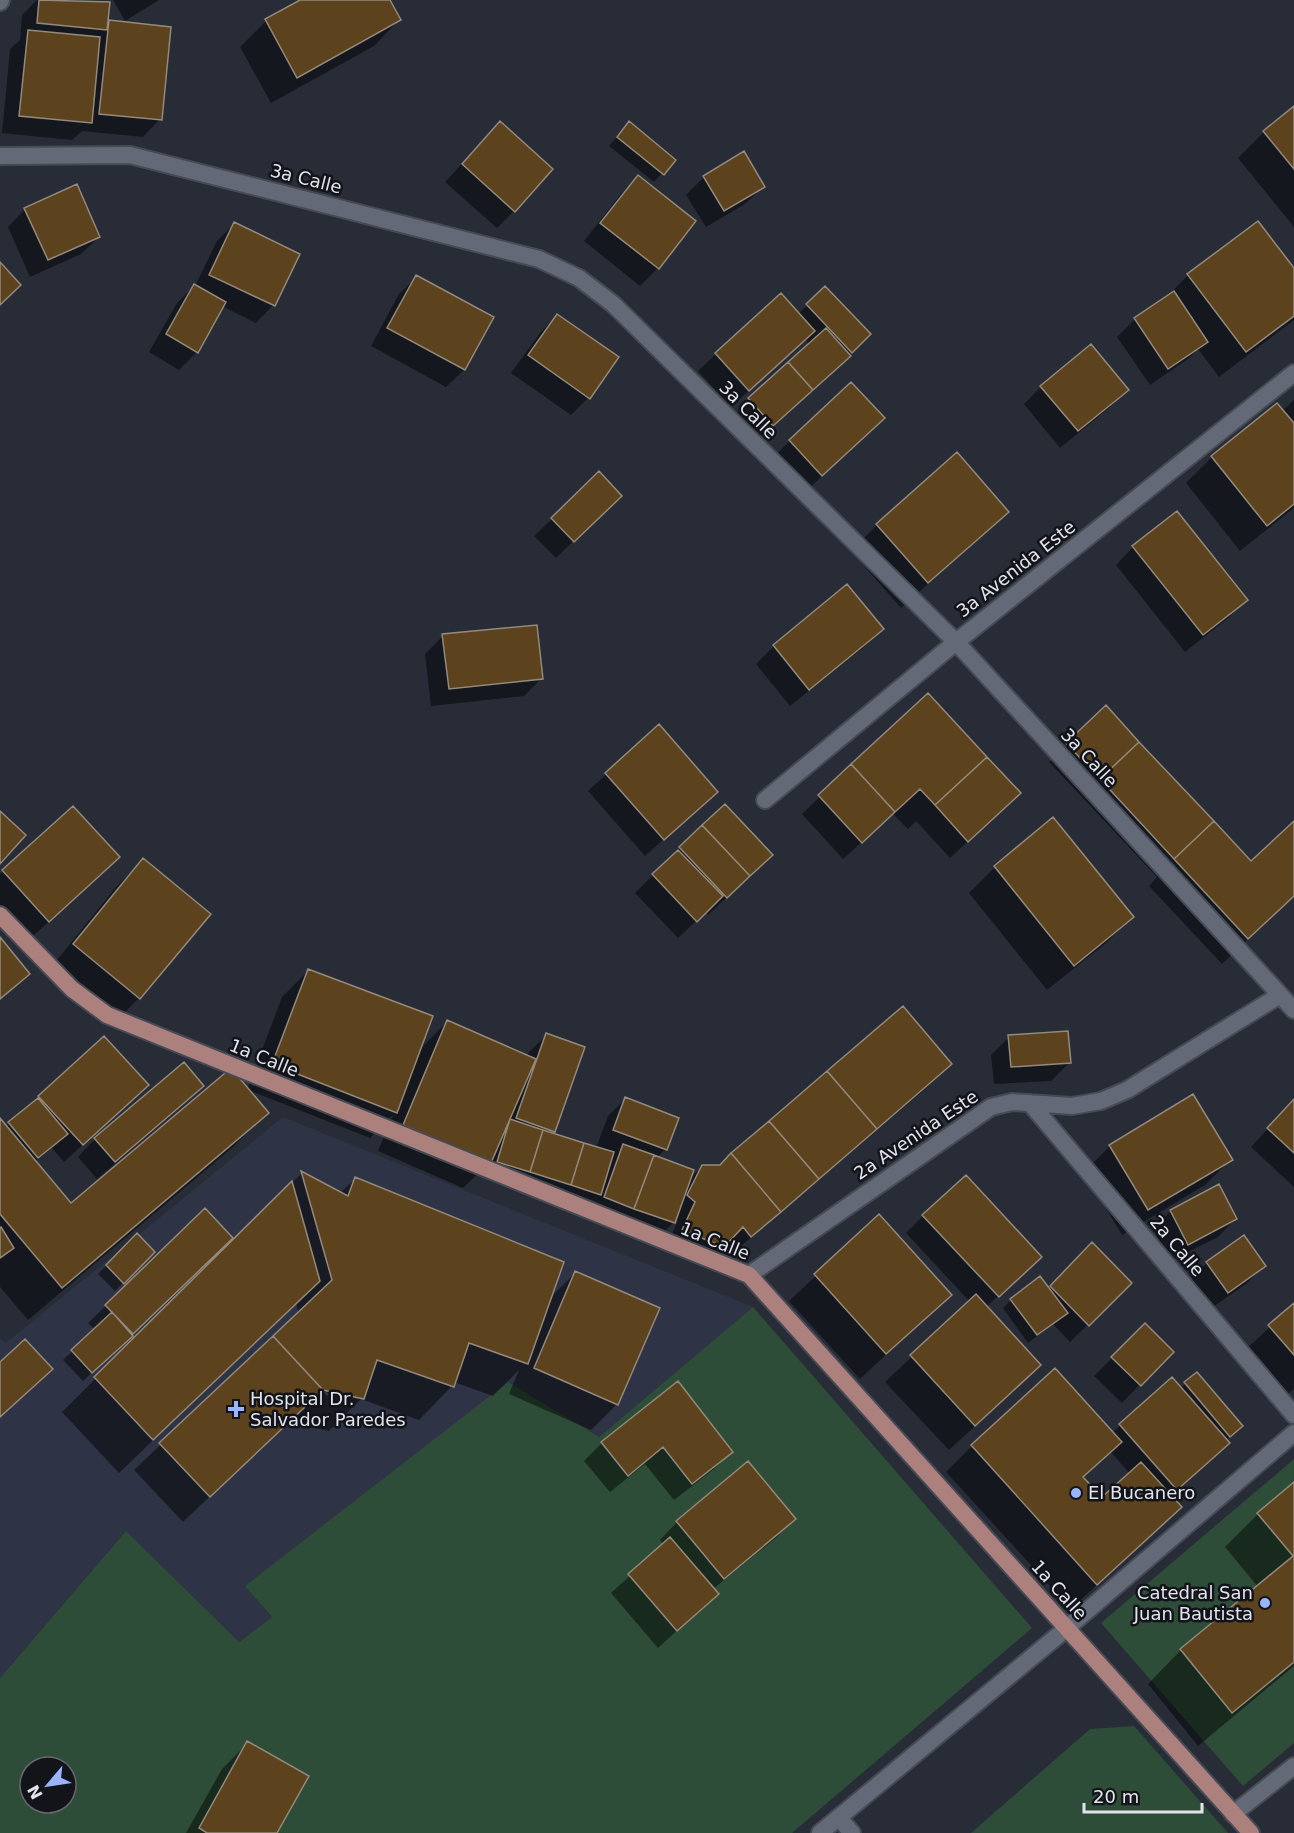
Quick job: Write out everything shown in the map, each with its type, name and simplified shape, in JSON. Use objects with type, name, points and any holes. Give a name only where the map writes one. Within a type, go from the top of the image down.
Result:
[{"type":"main road","name":"1a Calle","points":[[0,915],[72,990],[107,1015],[749,1275],[1251,1833]]},
{"type":"street","name":"3a Calle","points":[[0,156],[130,154],[539,259],[579,278],[613,304],[956,642],[1294,1010]]},
{"type":"street","name":"3a Avenida Este","points":[[765,800],[956,642],[1294,373]]},
{"type":"street","name":"2a Avenida Este","points":[[749,1275],[991,1107],[1012,1102],[1072,1106],[1101,1101],[1127,1089],[1280,995]]},
{"type":"street","name":"2a Calle","points":[[1030,1103],[1294,1415]]},
{"type":"street","points":[[820,1833],[1067,1628],[1294,1432]]},
{"type":"street","points":[[1233,1814],[1294,1766]]},
{"type":"street","points":[[839,1818],[852,1833]]},
{"type":"shaded area","name":"Hospital Dr. Salvador Paredes","points":[[283,1117],[753,1307],[599,1437],[245,1586],[272,1617],[238,1642],[126,1531],[0,1678],[0,1338],[6,1343]]},
{"type":"green space","points":[[753,1307],[1032,1628],[792,1833],[0,1833],[0,1678],[126,1531],[239,1642],[272,1617],[245,1586],[508,1382],[599,1437]]},
{"type":"green space","points":[[1294,1459],[1293,1556],[1180,1649],[1232,1713],[1294,1662],[1294,1743],[1243,1786],[1101,1623]]},
{"type":"green space","points":[[1134,1726],[1228,1833],[971,1833],[1090,1729]]},
{"type":"building","points":[[39,0],[110,2],[107,30],[37,23]]},
{"type":"building","points":[[300,0],[390,0],[401,20],[297,78],[265,19]]},
{"type":"building","points":[[109,20],[171,27],[162,120],[99,114]]},
{"type":"building","points":[[28,30],[100,37],[92,123],[19,116]]},
{"type":"building","points":[[1294,106],[1294,169],[1263,131]]},
{"type":"building","points":[[500,121],[553,169],[515,212],[462,164]]},
{"type":"building","points":[[629,121],[676,160],[664,175],[617,137]]},
{"type":"building","points":[[744,151],[765,187],[724,211],[703,176]]},
{"type":"building","points":[[638,175],[696,221],[659,269],[600,223]]},
{"type":"building","points":[[77,184],[100,237],[48,260],[24,208]]},
{"type":"building","points":[[1258,221],[1294,268],[1294,316],[1246,352],[1187,274]]},
{"type":"building","points":[[234,222],[300,254],[275,306],[209,275]]},
{"type":"building","points":[[0,262],[21,285],[0,305]]},
{"type":"building","points":[[416,275],[494,317],[465,370],[387,328]]},
{"type":"building","points":[[194,284],[226,302],[198,353],[166,334]]},
{"type":"building","points":[[825,286],[871,334],[852,353],[806,304]]},
{"type":"building","points":[[1174,291],[1208,342],[1168,369],[1134,318]]},
{"type":"building","points":[[781,293],[815,331],[749,391],[715,353]]},
{"type":"building","points":[[557,314],[619,357],[590,399],[528,355]]},
{"type":"building","points":[[826,328],[851,356],[813,390],[788,362]]},
{"type":"building","points":[[1091,344],[1129,390],[1078,431],[1040,386]]},
{"type":"building","points":[[788,362],[813,390],[773,426],[748,398]]},
{"type":"building","points":[[851,382],[885,418],[822,476],[789,440]]},
{"type":"building","points":[[1277,403],[1294,423],[1294,504],[1267,526],[1211,456]]},
{"type":"building","points":[[957,452],[1009,512],[928,583],[876,524]]},
{"type":"building","points":[[599,471],[622,496],[574,542],[551,518]]},
{"type":"building","points":[[1177,511],[1248,600],[1203,635],[1132,546]]},
{"type":"building","points":[[847,584],[884,629],[809,690],[773,645]]},
{"type":"building","points":[[537,625],[543,679],[449,689],[442,634]]},
{"type":"building","points":[[928,693],[987,757],[935,805],[920,789],[895,812],[851,764]]},
{"type":"building","points":[[1106,705],[1139,742],[1100,779],[1066,743]]},
{"type":"building","points":[[659,724],[718,792],[664,840],[605,773]]},
{"type":"building","points":[[1139,742],[1214,821],[1174,859],[1100,779]]},
{"type":"building","points":[[987,757],[1021,793],[968,842],[935,805]]},
{"type":"building","points":[[851,764],[895,812],[862,843],[818,795]]},
{"type":"building","points":[[725,804],[773,855],[750,876],[702,825]]},
{"type":"building","points":[[73,806],[120,857],[49,922],[2,870]]},
{"type":"building","points":[[0,811],[26,835],[0,864]]},
{"type":"building","points":[[1053,817],[1134,917],[1074,966],[994,866]]},
{"type":"building","points":[[1214,821],[1251,861],[1294,821],[1294,896],[1248,939],[1174,859]]},
{"type":"building","points":[[702,825],[750,876],[727,898],[679,847]]},
{"type":"building","points":[[678,850],[723,896],[697,922],[652,874]]},
{"type":"building","points":[[143,858],[211,914],[140,999],[73,944]]},
{"type":"building","points":[[0,937],[30,974],[0,999]]},
{"type":"building","points":[[308,969],[433,1016],[397,1113],[272,1064]]},
{"type":"building","points":[[903,1006],[952,1064],[877,1129],[827,1071]]},
{"type":"building","points":[[447,1020],[536,1059],[491,1163],[403,1125]]},
{"type":"building","points":[[1068,1031],[1071,1063],[1011,1067],[1008,1035]]},
{"type":"building","points":[[546,1033],[585,1047],[555,1132],[516,1118]]},
{"type":"building","points":[[104,1036],[149,1085],[83,1145],[38,1096]]},
{"type":"building","points":[[184,1062],[204,1086],[115,1162],[94,1138]]},
{"type":"building","points":[[231,1068],[269,1113],[62,1288],[0,1214],[0,1118],[71,1203]]},
{"type":"building","points":[[827,1071],[877,1129],[819,1179],[769,1121]]},
{"type":"building","points":[[1193,1094],[1233,1160],[1148,1210],[1109,1145]]},
{"type":"building","points":[[625,1097],[679,1118],[667,1150],[613,1130]]},
{"type":"building","points":[[38,1098],[68,1134],[38,1158],[8,1122]]},
{"type":"building","points":[[1294,1099],[1294,1153],[1267,1128]]},
{"type":"building","points":[[510,1119],[543,1130],[530,1172],[497,1162]]},
{"type":"building","points":[[769,1121],[819,1179],[781,1212],[731,1153]]},
{"type":"building","points":[[543,1130],[584,1143],[571,1185],[530,1172]]},
{"type":"building","points":[[584,1143],[614,1152],[601,1195],[571,1185]]},
{"type":"building","points":[[623,1144],[654,1155],[634,1209],[604,1197]]},
{"type":"building","points":[[731,1153],[781,1212],[751,1237],[743,1227],[724,1247],[682,1230],[695,1202],[687,1195],[702,1165],[720,1165]]},
{"type":"building","points":[[654,1155],[694,1170],[675,1223],[634,1209]]},
{"type":"building","points":[[301,1171],[348,1196],[355,1177],[564,1262],[528,1364],[469,1343],[454,1387],[377,1360],[364,1399],[323,1390],[273,1336],[332,1280]]},
{"type":"building","points":[[966,1175],[1042,1257],[999,1297],[922,1215]]},
{"type":"building","points":[[292,1181],[320,1281],[153,1440],[94,1377]]},
{"type":"building","points":[[1219,1184],[1237,1219],[1188,1245],[1170,1210]]},
{"type":"building","points":[[205,1208],[233,1238],[133,1334],[105,1305]]},
{"type":"building","points":[[879,1214],[952,1295],[886,1354],[814,1274]]},
{"type":"building","points":[[0,1228],[14,1248],[0,1258]]},
{"type":"building","points":[[137,1233],[155,1252],[124,1284],[106,1265]]},
{"type":"building","points":[[1244,1235],[1266,1266],[1228,1293],[1206,1262]]},
{"type":"building","points":[[1092,1242],[1132,1283],[1089,1326],[1050,1286]]},
{"type":"building","points":[[575,1271],[660,1308],[618,1405],[534,1368]]},
{"type":"building","points":[[1040,1276],[1068,1313],[1037,1335],[1010,1299]]},
{"type":"building","points":[[976,1294],[1041,1365],[975,1426],[910,1355]]},
{"type":"building","points":[[1294,1303],[1294,1355],[1268,1325]]},
{"type":"building","points":[[112,1312],[133,1336],[92,1373],[71,1350]]},
{"type":"building","points":[[1145,1323],[1174,1352],[1141,1386],[1111,1357]]},
{"type":"building","points":[[273,1336],[323,1390],[210,1497],[159,1443]]},
{"type":"building","points":[[25,1339],[53,1369],[0,1417],[0,1362]]},
{"type":"building","points":[[1055,1368],[1122,1442],[1083,1477],[1102,1497],[1141,1462],[1182,1507],[1097,1585],[971,1445]]},
{"type":"building","points":[[1197,1372],[1243,1426],[1230,1437],[1184,1382]]},
{"type":"building","points":[[1172,1377],[1230,1443],[1177,1490],[1119,1424]]},
{"type":"building","points":[[678,1381],[733,1452],[692,1484],[663,1447],[628,1476],[601,1442]]},
{"type":"building","points":[[748,1461],[796,1519],[724,1579],[676,1521]]},
{"type":"building","name":"Catedral San Juan Bautista","points":[[1294,1482],[1294,1662],[1232,1713],[1180,1649],[1293,1556],[1257,1513]]},
{"type":"building","points":[[670,1537],[719,1594],[677,1631],[628,1574]]},
{"type":"building","points":[[247,1741],[309,1776],[277,1833],[207,1833],[199,1828]]},
{"type":"place","name":"Hospital Dr. Salvador Paredes","points":[[236,1409]]},
{"type":"place","name":"El Bucanero","points":[[1076,1493]]},
{"type":"place","name":"Catedral San Juan Bautista","points":[[1265,1603]]}]
